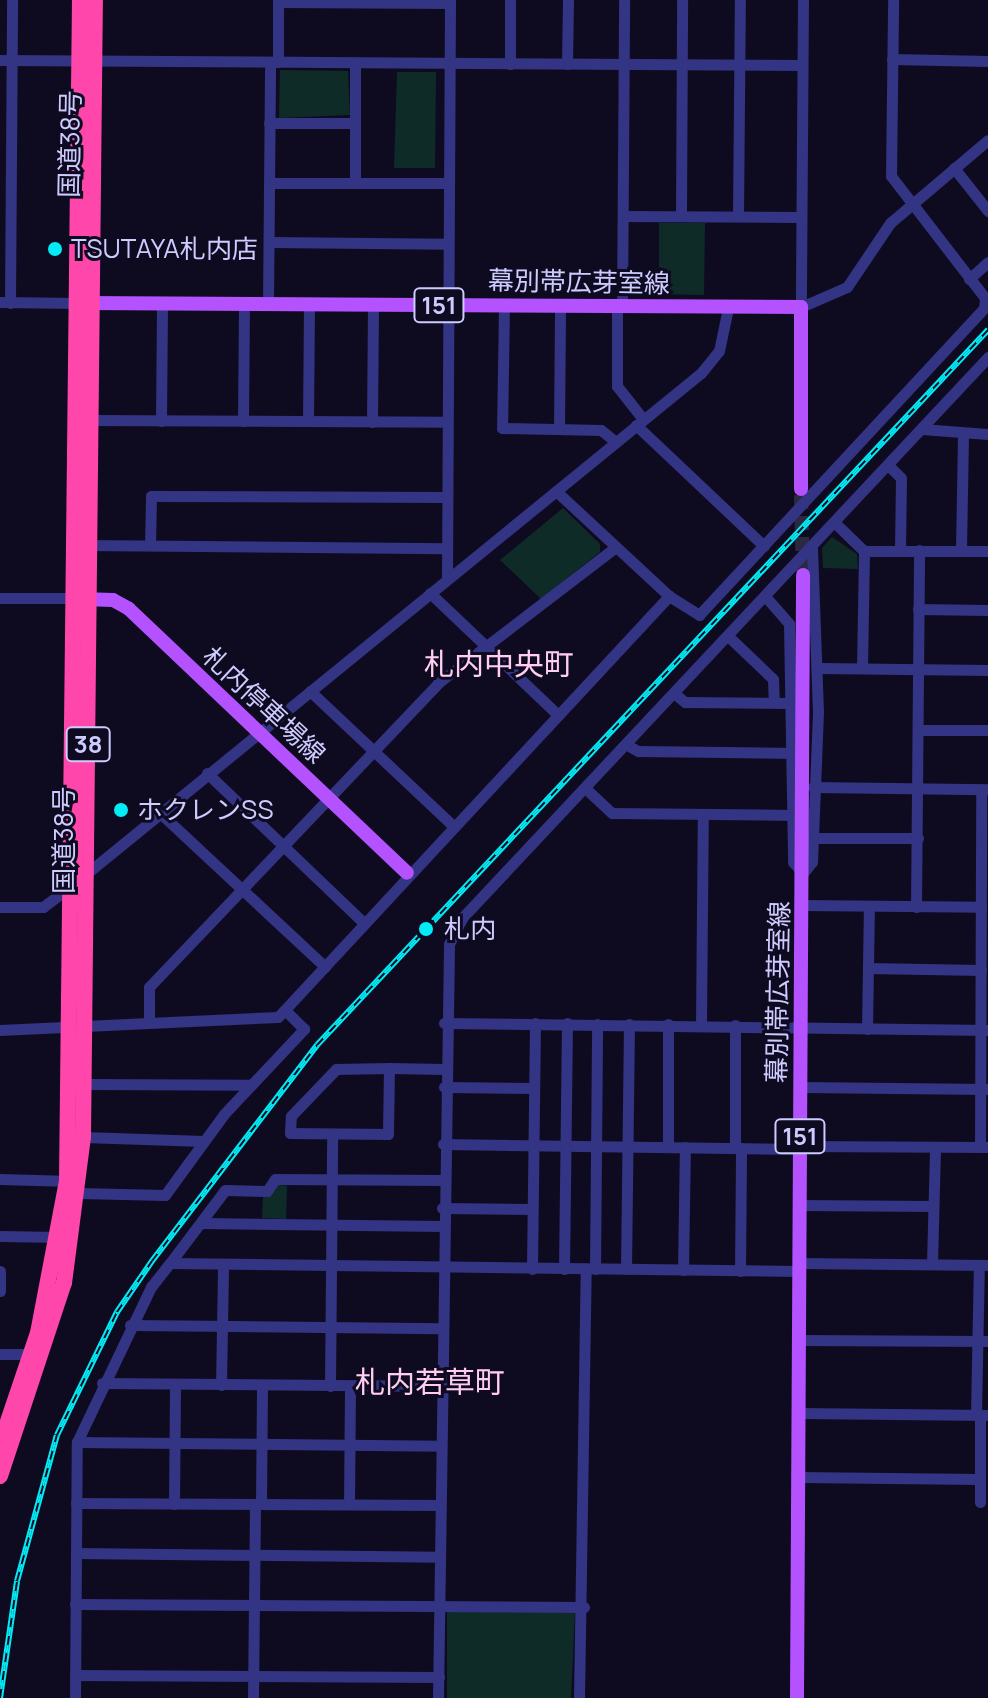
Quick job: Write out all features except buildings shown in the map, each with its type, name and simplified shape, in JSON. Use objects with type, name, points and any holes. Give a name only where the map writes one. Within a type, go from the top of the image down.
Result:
[{"type":"highway","name":"国道38号","points":[[80,0],[87,61]]},
{"type":"highway","name":"国道38号","points":[[0,1476],[14,1409],[32,1354],[75,1185],[80,1026],[87,61],[95,0]]},
{"type":"highway","name":"国道38号","points":[[83,545],[92,420],[85,303]]},
{"type":"highway","name":"国道38号","points":[[0,1445],[64,1283],[83,1137],[86,1084],[80,1026]]},
{"type":"main road","name":"幕別帯広芽室線","points":[[85,303],[801,307]]},
{"type":"main road","points":[[801,307],[801,489]]},
{"type":"main road","name":"幕別帯広芽室線","points":[[797,1698],[803,575]]},
{"type":"main road","name":"札内停車場線","points":[[83,598],[129,609],[407,873]]},
{"type":"street","points":[[12,0],[6,60],[5,302],[85,303]]},
{"type":"street","points":[[510,0],[510,64]]},
{"type":"street","points":[[567,64],[568,0]]},
{"type":"street","points":[[624,0],[623,216],[617,386],[640,422],[764,546]]},
{"type":"street","points":[[681,216],[682,0]]},
{"type":"street","points":[[738,216],[740,0]]},
{"type":"street","points":[[803,0],[801,307],[854,281],[909,204],[988,140]]},
{"type":"street","points":[[556,491],[669,596],[699,615],[984,308],[985,298],[909,204],[891,176],[893,0]]},
{"type":"street","points":[[268,304],[269,123],[278,1],[450,2],[447,578]]},
{"type":"street","points":[[892,59],[988,61]]},
{"type":"street","points":[[6,60],[802,65]]},
{"type":"street","points":[[355,63],[355,183]]},
{"type":"street","points":[[269,123],[355,123]]},
{"type":"street","points":[[954,168],[988,211]]},
{"type":"street","points":[[269,183],[449,183]]},
{"type":"street","points":[[623,216],[801,217]]},
{"type":"street","points":[[269,242],[448,244]]},
{"type":"street","points":[[969,279],[988,262]]},
{"type":"street","points":[[161,421],[162,302]]},
{"type":"street","points":[[243,421],[244,304]]},
{"type":"street","points":[[308,421],[309,304]]},
{"type":"street","points":[[372,422],[373,305]]},
{"type":"street","points":[[504,305],[502,428],[601,430],[616,442]]},
{"type":"street","points":[[559,429],[560,306]]},
{"type":"street","points":[[0,907],[43,907],[616,442],[712,362],[728,308]]},
{"type":"street","points":[[438,1698],[444,964],[462,918],[729,637],[988,357]]},
{"type":"street","points":[[92,420],[446,422]]},
{"type":"street","points":[[922,429],[988,434]]},
{"type":"street","points":[[961,550],[963,434]]},
{"type":"street","points":[[888,465],[901,478],[900,550]]},
{"type":"street","points":[[150,545],[151,496],[446,497]]},
{"type":"street","points":[[834,522],[864,551],[988,551]]},
{"type":"street","points":[[83,545],[446,548]]},
{"type":"street","points":[[765,596],[789,624],[794,753],[793,862],[803,873],[812,862],[819,668],[812,546]]},
{"type":"street","points":[[149,1021],[149,987],[245,890],[438,683],[489,649],[616,547]]},
{"type":"street","points":[[916,907],[919,550]]},
{"type":"street","points":[[862,668],[864,551]]},
{"type":"street","points":[[430,593],[557,714]]},
{"type":"street","points":[[0,1030],[149,1021],[270,1021],[285,1010],[407,873],[669,596]]},
{"type":"street","points":[[0,598],[83,598]]},
{"type":"street","points":[[918,609],[988,610]]},
{"type":"street","points":[[729,637],[773,679],[774,702]]},
{"type":"street","points":[[819,668],[988,670]]},
{"type":"street","points":[[310,691],[452,825]]},
{"type":"street","points":[[675,694],[685,702],[790,703]]},
{"type":"street","points":[[918,730],[988,730]]},
{"type":"street","points":[[627,745],[638,751],[794,753]]},
{"type":"street","points":[[207,773],[364,923]]},
{"type":"street","points":[[443,1144],[984,1147],[981,907],[984,789],[813,787]]},
{"type":"street","points":[[585,788],[612,813],[793,815]]},
{"type":"street","points":[[159,812],[325,967]]},
{"type":"street","points":[[701,1024],[703,814]]},
{"type":"street","points":[[813,838],[918,838]]},
{"type":"street","points":[[803,905],[981,907]]},
{"type":"street","points":[[867,1029],[869,906]]},
{"type":"street","points":[[868,968],[981,970]]},
{"type":"street","points":[[0,1179],[165,1195],[204,1141],[304,1029],[285,1010]]},
{"type":"street","points":[[444,1023],[984,1030]]},
{"type":"street","points":[[532,1269],[535,1023]]},
{"type":"street","points":[[564,1269],[567,1023]]},
{"type":"street","points":[[579,1698],[584,1607],[590,1269],[597,1147],[597,1024]]},
{"type":"street","points":[[626,1269],[629,1024]]},
{"type":"street","points":[[668,1024],[668,1147]]},
{"type":"street","points":[[735,1025],[740,1271]]},
{"type":"street","points":[[389,1068],[388,1134],[290,1133],[291,1116],[336,1069],[389,1068],[444,1069]]},
{"type":"street","points":[[86,1084],[251,1085]]},
{"type":"street","points":[[444,1087],[534,1088]]},
{"type":"street","points":[[801,1087],[984,1089]]},
{"type":"street","points":[[330,1386],[332,1134]]},
{"type":"street","points":[[83,1137],[204,1141]]},
{"type":"street","points":[[683,1270],[685,1147]]},
{"type":"street","points":[[932,1264],[935,1147]]},
{"type":"street","points":[[75,1698],[77,1442],[130,1325],[170,1263],[225,1190],[267,1191],[275,1179],[443,1180]]},
{"type":"street","points":[[799,1205],[933,1206]]},
{"type":"street","points":[[442,1208],[532,1209]]},
{"type":"street","points":[[202,1223],[442,1226]]},
{"type":"street","points":[[0,1236],[60,1237]]},
{"type":"street","points":[[170,1263],[223,1269],[330,1270],[740,1271],[800,1267],[983,1265],[980,1502]]},
{"type":"street","points":[[221,1385],[223,1269]]},
{"type":"street","points":[[0,1271],[0,1291]]},
{"type":"street","points":[[130,1325],[441,1328]]},
{"type":"street","points":[[799,1340],[982,1341]]},
{"type":"street","points":[[0,1354],[32,1354]]},
{"type":"street","points":[[102,1383],[440,1386]]},
{"type":"street","points":[[174,1504],[175,1385]]},
{"type":"street","points":[[253,1698],[262,1385]]},
{"type":"street","points":[[349,1504],[350,1386]]},
{"type":"street","points":[[799,1413],[982,1415]]},
{"type":"street","points":[[77,1442],[440,1446]]},
{"type":"street","points":[[798,1477],[980,1479]]},
{"type":"street","points":[[76,1503],[440,1505]]},
{"type":"street","points":[[76,1553],[439,1557]]},
{"type":"street","points":[[75,1604],[584,1607]]},
{"type":"street","points":[[75,1675],[439,1677]]},
{"type":"green space","points":[[280,70],[348,71],[350,115],[279,118]]},
{"type":"green space","points":[[397,72],[436,72],[435,168],[394,168]]},
{"type":"green space","points":[[659,223],[705,223],[704,295],[659,294]]},
{"type":"green space","points":[[563,508],[600,544],[600,552],[541,599],[500,560]]},
{"type":"green space","points":[[832,537],[857,554],[858,569],[823,568],[822,548]]},
{"type":"green space","points":[[279,1185],[287,1186],[286,1219],[262,1218],[263,1196]]},
{"type":"green space","points":[[447,1611],[575,1612],[571,1698],[447,1698]]},
{"type":"tunnel","points":[[801,495],[803,575]]},
{"type":"railway","points":[[0,1698],[17,1581],[57,1435],[117,1312],[152,1261],[317,1045],[988,330]]},
{"type":"place","name":"TSUTAYA札内店","points":[[55,249]]},
{"type":"place","name":"ホクレンSS","points":[[121,810]]},
{"type":"place","name":"札内","points":[[426,929]]},
{"type":"district","name":"札内中央町","points":[[499,664]]},
{"type":"district","name":"札内若草町","points":[[430,1382]]}]
